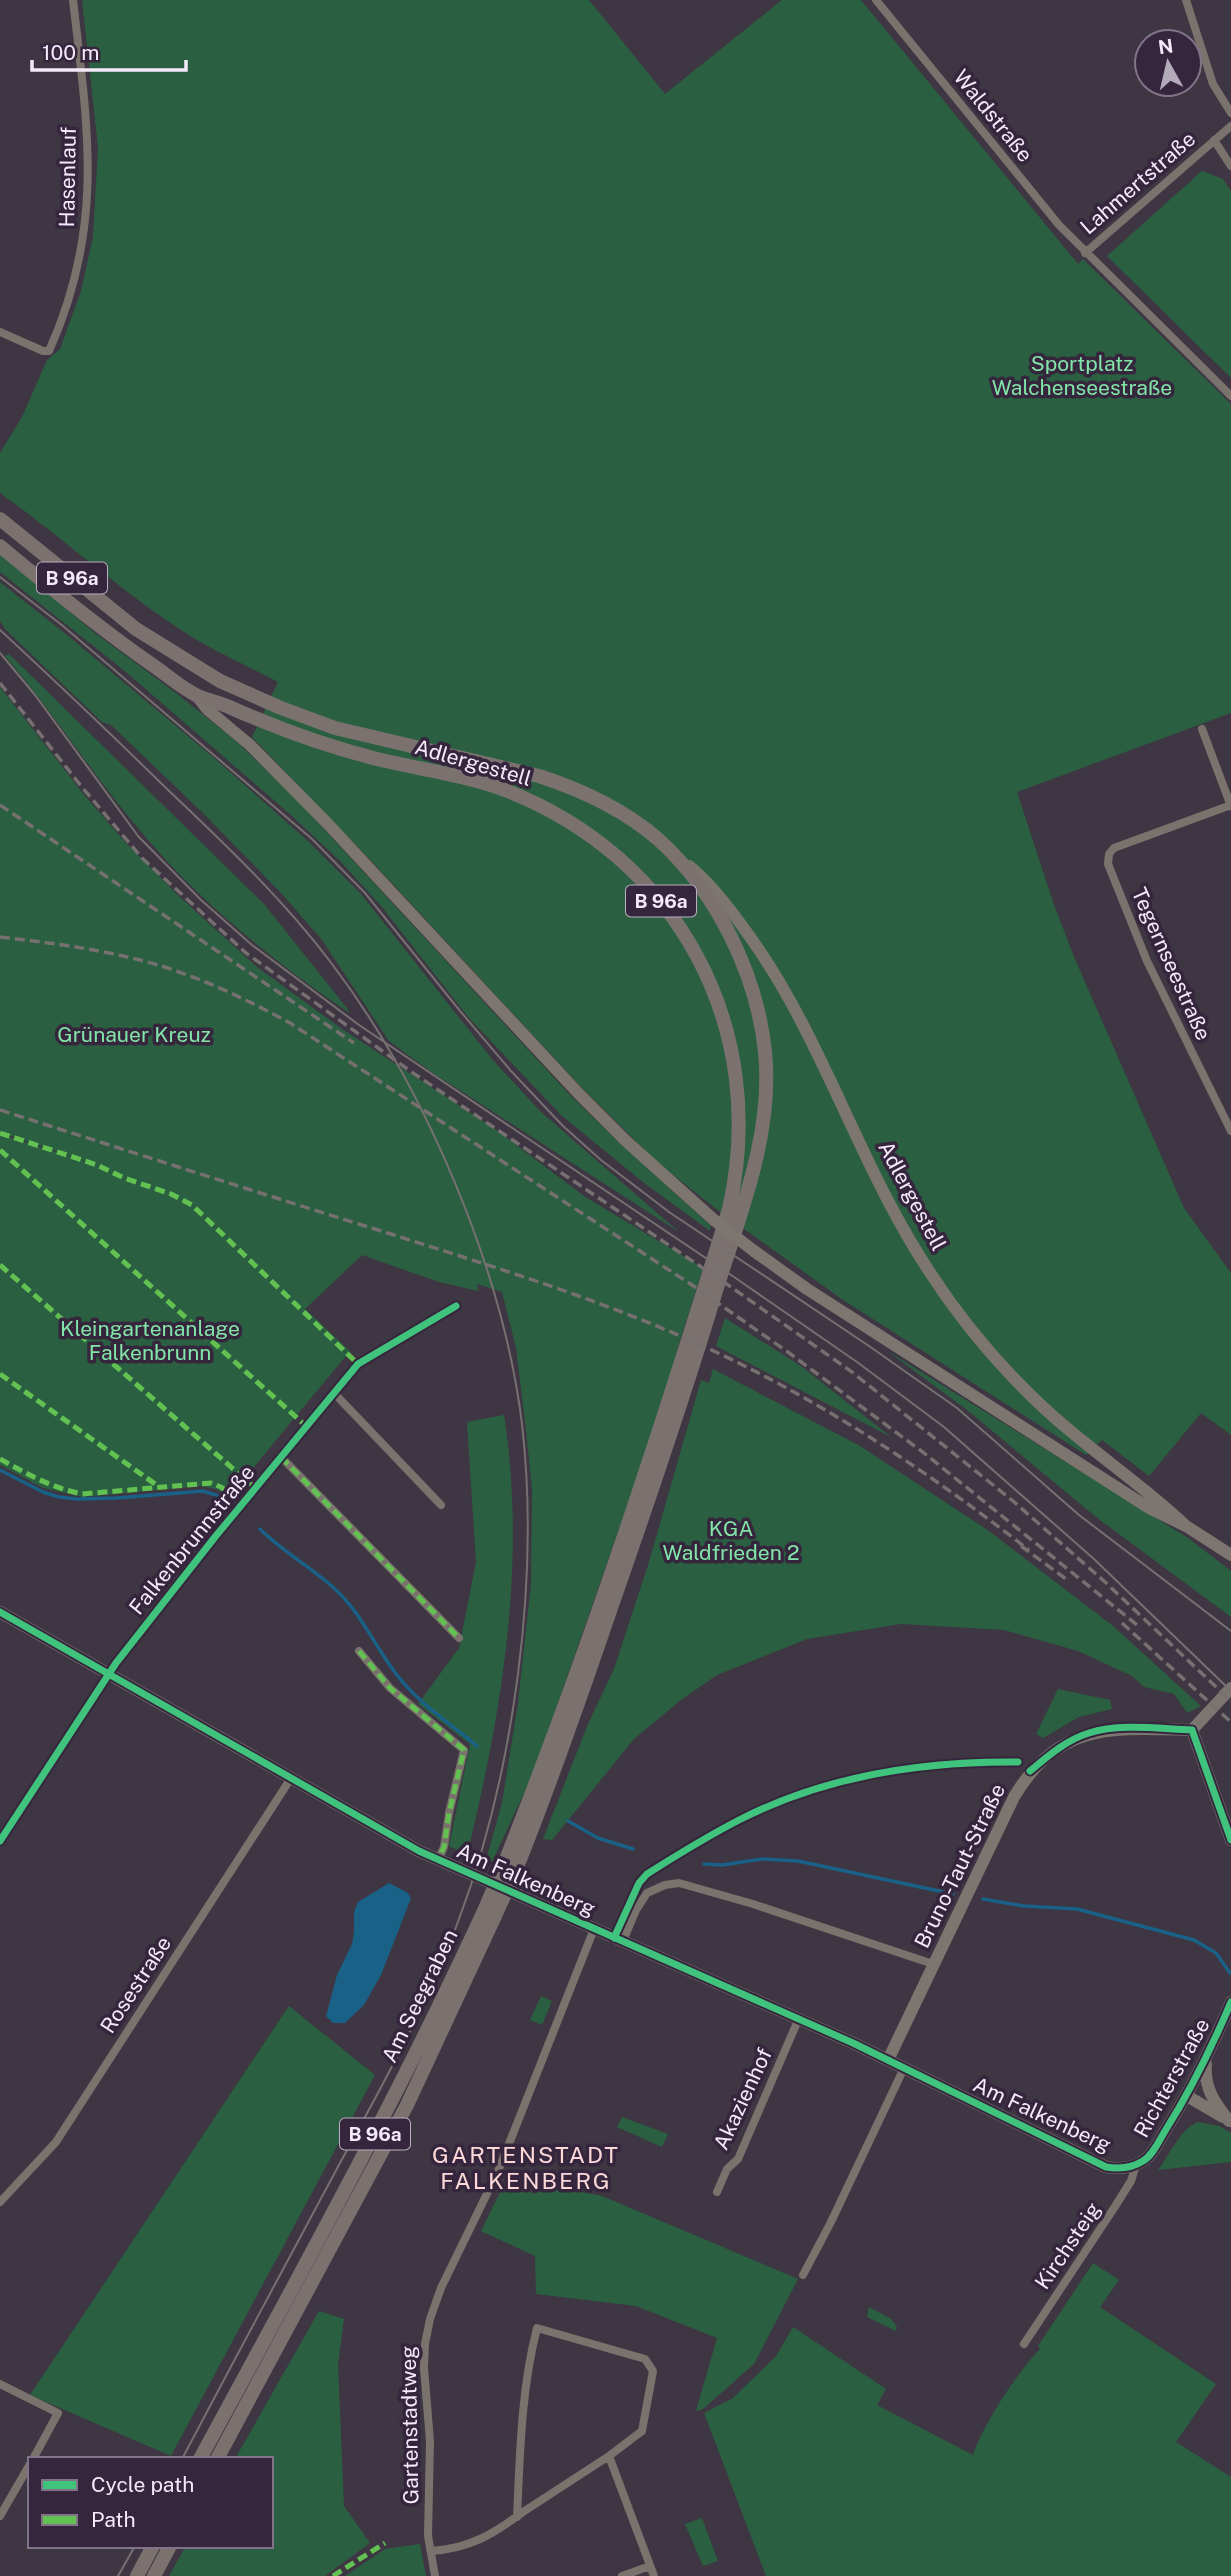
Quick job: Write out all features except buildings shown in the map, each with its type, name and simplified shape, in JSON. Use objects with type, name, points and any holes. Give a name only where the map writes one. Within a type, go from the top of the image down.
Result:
[{"type":"main road","name":"Adlergestell","points":[[0,519],[136,629],[220,681],[335,728],[510,769],[568,786],[617,811],[659,840],[707,897],[745,966],[758,1008],[765,1052],[767,1095],[750,1181],[689,1379],[632,1531]]},
{"type":"main road","name":"Adlergestell","points":[[0,545],[97,626],[197,695],[309,740],[502,789],[545,807],[591,835],[638,875],[679,925],[704,968],[724,1018],[736,1072],[739,1144],[735,1182],[632,1531]]},
{"type":"main road","name":"Am Seegraben","points":[[218,2457],[407,2105],[511,1864],[567,1701],[632,1531]]},
{"type":"main road","name":"Am Seegraben","points":[[201,2457],[356,2170],[490,1913]]},
{"type":"main road","points":[[137,2576],[152,2548]]},
{"type":"main road","points":[[154,2576],[169,2548]]},
{"type":"street","name":"Hasenlauf","points":[[0,332],[43,351],[49,351],[74,282],[85,234],[89,153],[73,0]]},
{"type":"street","name":"Waldstraße","points":[[876,0],[1059,225],[1231,396]]},
{"type":"street","points":[[1186,0],[1213,83],[1231,113]]},
{"type":"street","name":"Lahmertstraße","points":[[1085,253],[1231,126]]},
{"type":"street","name":"Lahmertstraße","points":[[1214,140],[1231,166]]},
{"type":"street","name":"Adlergestell","points":[[197,695],[208,710],[250,745],[327,823],[607,1122],[714,1220],[807,1289],[1149,1508],[1186,1526],[1231,1555]]},
{"type":"street","points":[[1202,729],[1231,805]]},
{"type":"street","name":"Tegernseestraße","points":[[1231,805],[1114,848],[1108,864],[1145,958],[1231,1131]]},
{"type":"street","name":"Adlergestell","points":[[659,840],[703,878],[730,910],[768,964],[810,1036],[879,1183],[910,1241],[954,1307],[1016,1381],[1045,1409],[1157,1499],[1186,1526]]},
{"type":"street","name":"Falkenbrunnstraße","points":[[0,1841],[108,1674],[215,1537],[358,1364],[456,1306]]},
{"type":"street","points":[[334,1393],[441,1505]]},
{"type":"street","name":"Falkenbrunnstraße","points":[[281,1457],[459,1638]]},
{"type":"street","name":"Am Falkenberg","points":[[0,1612],[419,1851],[799,2018],[1106,2167],[1136,2165]]},
{"type":"street","name":"Am Falkenberg","points":[[359,1651],[390,1688],[464,1751],[444,1847],[438,1860]]},
{"type":"street","points":[[1231,1688],[1192,1730],[1231,1840]]},
{"type":"street","name":"Bruno-Taut-Straße","points":[[888,2060],[1014,1797],[1030,1771],[1060,1747],[1089,1733],[1104,1730],[1192,1730]]},
{"type":"street","name":"Rosestraße","points":[[0,2202],[56,2142],[291,1778]]},
{"type":"street","points":[[622,1941],[647,1893],[665,1885],[679,1883],[753,1904],[933,1964]]},
{"type":"street","name":"Gartenstadtweg","points":[[435,2576],[428,2536],[430,2441],[424,2368],[430,2319],[441,2288],[499,2169],[594,1929]]},
{"type":"street","name":"Richterstraße","points":[[1136,2165],[1152,2152],[1186,2096],[1207,2057],[1231,2002]]},
{"type":"street","name":"Akazienhof","points":[[717,2192],[727,2169],[738,2159],[799,2018]]},
{"type":"street","points":[[1207,2057],[1207,2084],[1212,2099],[1230,2122]]},
{"type":"street","points":[[803,2276],[904,2068]]},
{"type":"street","points":[[1186,2096],[1230,2122]]},
{"type":"street","name":"Kirchsteig","points":[[1024,2344],[1131,2181],[1136,2165]]},
{"type":"street","points":[[431,2551],[470,2545],[517,2517],[642,2431],[653,2371],[645,2359],[537,2328],[526,2386],[517,2517]]},
{"type":"street","points":[[0,2384],[58,2413],[34,2457]]},
{"type":"street","points":[[609,2456],[654,2576]]},
{"type":"street","points":[[0,2516],[28,2467]]},
{"type":"street","points":[[622,2576],[650,2566]]},
{"type":"green space","name":"Sportplatz Walchenseestraße","points":[[82,0],[589,0],[665,94],[782,0],[861,0],[1078,264],[1083,259],[1231,404],[1231,713],[1017,792],[1074,957],[1184,1208],[1231,1273],[1231,1435],[1201,1413],[1149,1476],[1102,1440],[1086,1455],[843,1300],[715,1208],[657,1162],[581,1087],[252,737],[278,682],[207,646],[171,624],[0,493],[0,453],[22,417],[47,360],[60,349],[81,291],[93,237],[98,147]]},
{"type":"green space","points":[[1202,171],[1223,179],[1231,191],[1231,378],[1107,256]]},
{"type":"green space","points":[[0,554],[95,633],[237,742],[297,800],[570,1095],[711,1226],[710,1231],[644,1183],[561,1115],[468,1017],[381,906],[340,861],[126,672],[0,572]]},
{"type":"green space","points":[[0,582],[213,757],[308,841],[361,894],[492,1059],[541,1112],[679,1232],[430,1071],[389,1041],[322,940],[282,894],[111,725],[102,722],[6,630],[0,621]]},
{"type":"green space","points":[[9,654],[264,904],[350,1012],[292,972],[240,930],[166,860],[125,812],[5,656]]},
{"type":"green space","points":[[0,687],[85,796],[126,843],[181,898],[257,967],[342,1029],[495,1129],[584,1196],[703,1268],[677,1350],[681,1352],[533,1774],[492,1862],[486,1860],[502,1803],[518,1703],[531,1584],[532,1490],[516,1348],[502,1292],[477,1284],[478,1291],[439,1282],[362,1255],[305,1309],[350,1351],[229,1497],[216,1489],[200,1486],[83,1497],[43,1488],[0,1465],[0,1134],[102,1167],[0,1132]]},
{"type":"green space","points":[[725,1318],[801,1366],[891,1437],[716,1346]]},
{"type":"green space","points":[[886,1350],[1188,1538],[1231,1571],[1231,1617],[1096,1517],[967,1410]]},
{"type":"green space","name":"KGA Waldfrieden 2","points":[[713,1369],[860,1446],[989,1531],[1113,1626],[1201,1706],[1187,1713],[1174,1694],[1144,1687],[1132,1676],[1078,1651],[1004,1630],[901,1624],[807,1639],[717,1675],[681,1700],[634,1739],[552,1840],[543,1839],[588,1724],[614,1669],[649,1562],[701,1380],[709,1383]]},
{"type":"green space","points":[[504,1415],[513,1526],[512,1581],[500,1692],[467,1855],[449,1846],[470,1744],[418,1704],[459,1648],[476,1562],[467,1422]]},
{"type":"green space","points":[[1058,1689],[1110,1700],[1112,1709],[1079,1717],[1043,1738],[1036,1734]]},
{"type":"green space","points":[[541,1996],[552,2001],[542,2025],[530,2020]]},
{"type":"green space","points":[[289,2006],[375,2075],[171,2456],[30,2395]]},
{"type":"green space","points":[[622,2117],[668,2134],[662,2147],[617,2127]]},
{"type":"green space","points":[[1198,2122],[1219,2126],[1231,2133],[1231,2162],[1158,2170],[1180,2137]]},
{"type":"green space","points":[[505,2182],[535,2194],[538,2189],[572,2190],[602,2196],[798,2279],[754,2364],[703,2409],[696,2411],[717,2338],[636,2306],[536,2294],[535,2256],[481,2231]]},
{"type":"green space","points":[[1093,2263],[1119,2280],[1100,2307],[1216,2384],[1176,2442],[1231,2477],[1231,2576],[766,2576],[704,2413],[733,2398],[776,2356],[793,2327],[886,2389],[877,2405],[973,2455],[984,2429],[1002,2399],[1040,2349],[1038,2346]]},
{"type":"green space","points":[[869,2307],[891,2319],[897,2327],[896,2331],[867,2317]]},
{"type":"green space","points":[[319,2311],[344,2319],[338,2365],[344,2506],[370,2543],[325,2576],[169,2576],[185,2548],[273,2548],[273,2457],[236,2457]]},
{"type":"green space","points":[[702,2518],[718,2561],[703,2566],[685,2524]]},
{"type":"green space","points":[[420,2544],[426,2576],[345,2576],[385,2549]]},
{"type":"water","points":[[389,1883],[408,1893],[411,1898],[381,1975],[364,2005],[345,2023],[333,2023],[326,2016],[337,1975],[352,1944],[354,1912],[358,1902]]},
{"type":"waterway","points":[[0,1470],[43,1492],[59,1497],[117,1498],[203,1491],[225,1498]]},
{"type":"waterway","points":[[260,1529],[335,1589],[353,1609],[405,1685],[477,1746]]},
{"type":"waterway","points":[[568,1821],[598,1838],[633,1849]]},
{"type":"waterway","points":[[704,1864],[722,1865],[762,1859],[798,1861],[953,1894]]},
{"type":"waterway","points":[[983,1899],[1024,1906],[1077,1909],[1194,1940],[1216,1953],[1230,1973]]},
{"type":"tram line","points":[[0,577],[63,626],[312,839],[365,893],[511,1071],[563,1126],[601,1160],[669,1212],[957,1408],[1079,1515],[1231,1631]]},
{"type":"tram line","points":[[0,630],[253,873],[313,940],[366,1013],[398,1066],[455,1182],[497,1304],[512,1365],[522,1424],[527,1484],[527,1546],[518,1675],[495,1802],[478,1862],[447,1951],[404,2043],[183,2457]]},
{"type":"tram line","points":[[0,653],[35,695],[138,836],[201,900],[252,945],[359,1025],[734,1277],[857,1362],[944,1427],[1094,1559],[1231,1691]]},
{"type":"tram line","points":[[118,2576],[134,2548]]},
{"type":"railway","points":[[0,683],[142,858],[246,953],[413,1073],[731,1287],[852,1372],[1013,1501],[1105,1582],[1231,1701]]},
{"type":"railway","points":[[0,805],[354,1043]]},
{"type":"railway","points":[[0,937],[100,951],[158,965],[226,991],[290,1023],[692,1285],[785,1350],[924,1453],[1137,1625]]},
{"type":"railway","points":[[0,1110],[517,1275],[599,1303],[679,1335],[760,1374],[840,1419],[917,1468],[1029,1550]]},
{"type":"railway","points":[[1021,1546],[1066,1579]]},
{"type":"railway","points":[[1122,1623],[1231,1722]]},
{"type":"marked path","points":[[0,1133],[97,1165],[192,1205],[358,1364]]},
{"type":"marked path","points":[[0,1150],[307,1427]]},
{"type":"marked path","points":[[0,1265],[255,1488]]},
{"type":"marked path","points":[[0,1374],[158,1486]]},
{"type":"marked path","points":[[281,1457],[459,1638]]},
{"type":"marked path","points":[[0,1459],[50,1484],[82,1494],[211,1483],[221,1487],[242,1504]]},
{"type":"marked path","points":[[359,1651],[390,1688],[464,1750],[444,1847],[438,1860]]},
{"type":"marked path","points":[[333,2576],[385,2543]]},
{"type":"cycle path","points":[[0,1841],[116,1663],[215,1537],[358,1364],[456,1306]]},
{"type":"cycle path","points":[[0,1612],[419,1851],[853,2043],[1106,2167],[1134,2165],[1153,2152],[1209,2052],[1231,2002]]},
{"type":"cycle path","points":[[1030,1771],[1065,1744],[1101,1730],[1140,1727],[1192,1730]]},
{"type":"cycle path","points":[[1192,1730],[1231,1840]]},
{"type":"cycle path","points":[[614,1938],[639,1883],[647,1874],[739,1820],[772,1805],[806,1792],[875,1774],[946,1764],[1018,1762]]},
{"type":"district","name":"GARTENSTADT FALKENBERG","points":[[526,2168]]},
{"type":"park label","name":"Grünauer Kreuz","points":[[134,1035]]},
{"type":"park label","name":"Kleingartenanlage Falkenbrunn","points":[[150,1341]]}]
